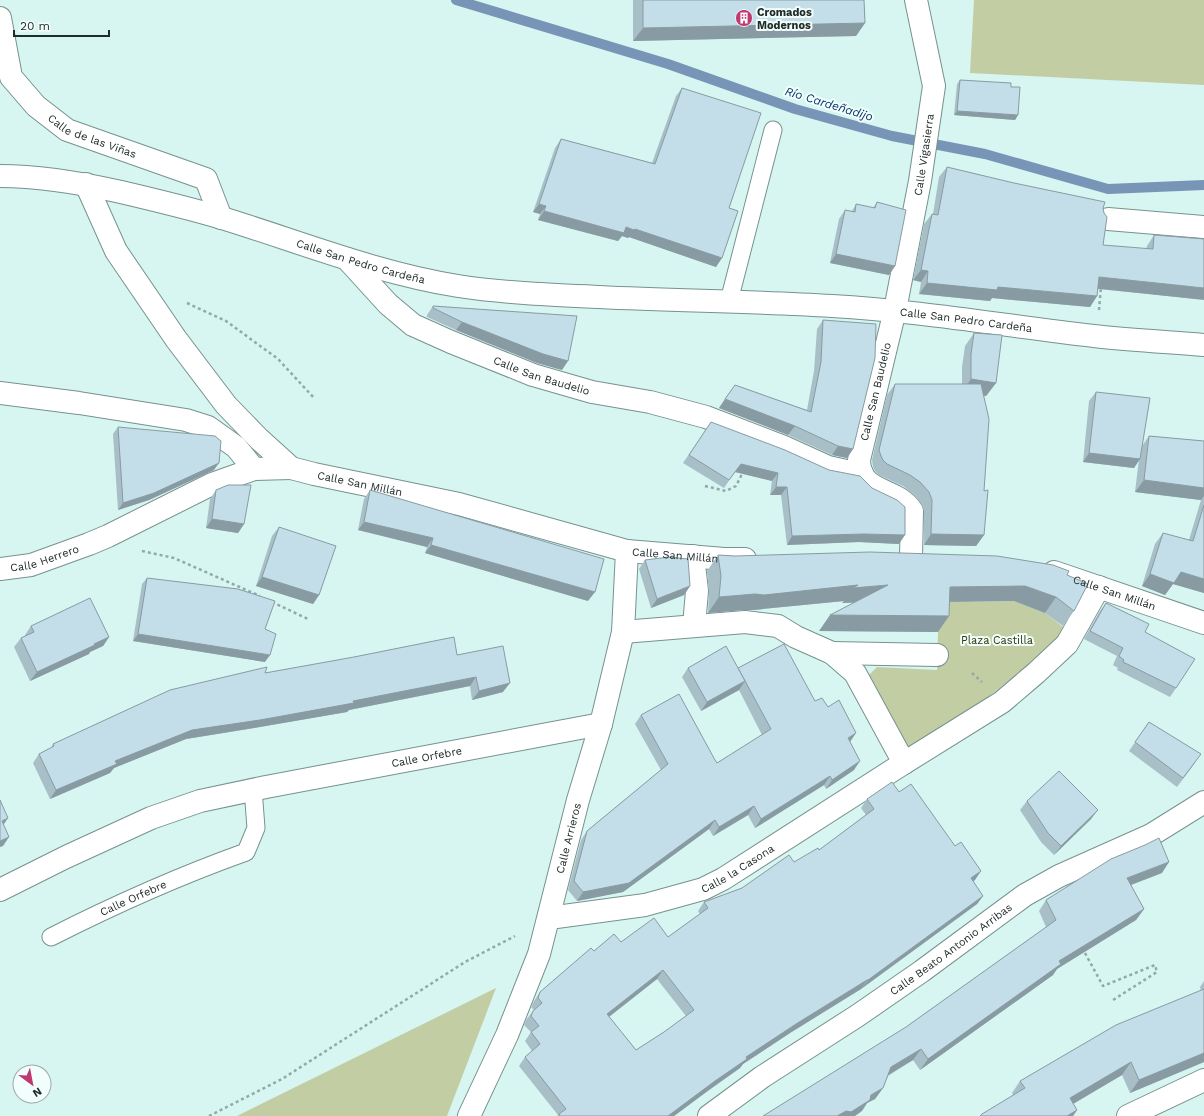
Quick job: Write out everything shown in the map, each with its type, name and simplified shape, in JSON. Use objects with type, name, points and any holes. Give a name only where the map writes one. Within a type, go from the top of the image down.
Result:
[{"type":"street","name":"Calle Vigasierra","points":[[895,310],[920,181],[934,86],[916,0]]},
{"type":"street","name":"Calle de las Viñas","points":[[0,18],[11,77],[36,106],[67,130],[206,179],[221,218]]},
{"type":"street","name":"Calle San Pedro Cardeña","points":[[0,176],[24,176],[65,180],[161,201],[221,218],[347,259],[417,278],[459,286],[566,296],[728,301],[895,310],[1096,336],[1204,345]]},
{"type":"street","name":"Calle San Millán","points":[[86,184],[116,251],[176,339],[226,405],[259,439],[291,468]]},
{"type":"street","points":[[1108,218],[1204,227]]},
{"type":"street","name":"Calle San Baudelio","points":[[347,259],[388,304],[413,325],[451,342],[533,375],[592,392],[650,402],[706,418],[763,439],[828,467],[862,473]]},
{"type":"street","name":"Calle San Baudelio","points":[[862,473],[859,468],[861,445],[895,310]]},
{"type":"street","points":[[0,394],[80,403],[186,420],[208,427],[236,447],[254,469]]},
{"type":"street","name":"Calle San Millán","points":[[89,544],[212,484],[254,469],[291,468],[459,504],[627,550],[724,559],[764,558]]},
{"type":"street","points":[[862,473],[865,480],[904,502],[912,511],[911,557]]},
{"type":"street","name":"Calle Herrero","points":[[0,569],[31,564],[89,544]]},
{"type":"street","name":"Calle Arrieros","points":[[469,1116],[507,1035],[539,954],[578,800],[601,724],[623,632],[627,550]]},
{"type":"street","points":[[693,556],[697,591],[694,626]]},
{"type":"street","points":[[889,556],[934,558]]},
{"type":"street","name":"Calle San Millán","points":[[1038,568],[1045,569],[1204,623]]},
{"type":"street","points":[[623,632],[745,622],[778,626],[796,637],[832,653],[855,674],[904,764],[1002,702],[1036,673],[1067,644],[1099,587]]},
{"type":"street","points":[[832,653],[936,654]]},
{"type":"street","name":"Calle Orfebre","points":[[0,890],[66,857],[151,818],[200,801],[253,789],[601,724]]},
{"type":"street","name":"Calle la Casona","points":[[549,918],[645,905],[703,889],[723,879],[904,764]]},
{"type":"street","name":"Calle Beato Antonio Arribas","points":[[709,1116],[762,1077],[857,1016],[922,971],[1025,895],[1059,876],[1151,835],[1204,802]]},
{"type":"street","points":[[1128,1116],[1204,1080]]},
{"type":"lane","points":[[728,301],[773,130]]},
{"type":"lane","name":"Calle Orfebre","points":[[51,937],[105,911],[209,866],[246,852],[256,828],[253,789]]},
{"type":"path","points":[[1096,336],[1101,285]]},
{"type":"path","points":[[182,301],[226,321],[278,359],[315,400]]},
{"type":"path","points":[[705,486],[726,491],[736,486],[753,453],[763,439]]},
{"type":"path","points":[[140,550],[174,558],[263,598]]},
{"type":"path","points":[[269,601],[308,619]]},
{"type":"path","points":[[209,1116],[282,1079],[465,962],[549,918]]},
{"type":"path","points":[[1085,953],[1103,986],[1155,966],[1157,972],[1113,1000]]},
{"type":"green space","points":[[974,0],[1204,0],[1204,85],[970,73]]},
{"type":"green space","name":"Plaza Castilla","points":[[939,598],[973,602],[1014,601],[1045,613],[1067,630],[1056,643],[983,701],[908,747],[869,675],[877,667],[937,670]]},
{"type":"green space","points":[[496,988],[447,1116],[237,1116]]},
{"type":"building","name":"Cromados Modernos","points":[[643,0],[864,0],[865,23],[643,28]]},
{"type":"building","points":[[960,80],[1011,83],[1011,87],[1020,87],[1018,115],[957,111]]},
{"type":"building","points":[[682,88],[761,113],[729,208],[738,211],[722,258],[635,229],[626,227],[624,233],[544,211],[546,206],[539,204],[561,139],[655,164]]},
{"type":"building","points":[[947,167],[1105,202],[1103,208],[1107,217],[1103,245],[1153,249],[1154,235],[1204,239],[1204,288],[1099,277],[1097,296],[998,287],[997,290],[927,283],[928,271],[921,270],[932,214],[938,215]]},
{"type":"building","points":[[877,202],[906,210],[895,266],[836,254],[845,210],[855,212],[856,204],[875,208]]},
{"type":"building","points":[[433,306],[577,316],[568,361],[543,354],[462,322],[433,308]]},
{"type":"building","points":[[823,320],[876,324],[875,358],[853,449],[838,446],[795,426],[725,399],[735,385],[811,412],[821,362]]},
{"type":"building","points":[[974,333],[1002,335],[996,383],[971,379],[971,354]]},
{"type":"building","points":[[895,384],[981,384],[989,419],[984,491],[988,490],[984,535],[931,534],[932,500],[929,492],[920,482],[910,475],[887,464],[883,460],[879,450]]},
{"type":"building","points":[[1096,392],[1150,398],[1140,459],[1089,453]]},
{"type":"building","points":[[711,422],[785,450],[829,470],[860,476],[872,488],[897,500],[905,507],[905,535],[864,534],[792,536],[787,487],[776,487],[778,473],[741,464],[729,480],[689,455]]},
{"type":"building","points":[[118,427],[215,436],[221,441],[219,463],[154,493],[123,503]]},
{"type":"building","points":[[1149,436],[1204,441],[1204,488],[1144,480]]},
{"type":"building","points":[[228,485],[251,485],[244,524],[212,519],[216,490]]},
{"type":"building","points":[[370,490],[604,559],[595,592],[431,545],[433,538],[364,522]]},
{"type":"building","points":[[1204,505],[1204,579],[1181,572],[1174,583],[1150,574],[1163,533],[1193,541]]},
{"type":"building","points":[[279,527],[336,546],[319,595],[262,577]]},
{"type":"building","points":[[870,552],[997,556],[1053,565],[1069,571],[1067,575],[1088,584],[1074,611],[1056,597],[1025,586],[950,587],[949,616],[830,615],[888,585],[853,588],[858,585],[764,595],[755,594],[719,597],[721,576],[718,555],[735,556]]},
{"type":"building","points":[[669,557],[688,559],[690,586],[657,599],[645,560]]},
{"type":"building","points":[[147,578],[238,589],[275,601],[265,629],[276,634],[270,655],[138,634]]},
{"type":"building","points":[[90,598],[109,637],[37,672],[21,638],[34,632],[31,626]]},
{"type":"building","points":[[1106,603],[1149,624],[1145,632],[1195,659],[1176,688],[1123,662],[1124,660],[1119,656],[1123,648],[1090,631]]},
{"type":"building","points":[[454,637],[457,655],[503,646],[510,683],[479,691],[476,677],[353,701],[354,703],[260,720],[192,730],[115,761],[117,764],[56,790],[39,754],[54,746],[53,744],[170,690],[267,667],[265,673]]},
{"type":"building","points":[[784,644],[815,701],[822,698],[828,707],[839,700],[856,733],[848,738],[860,761],[832,780],[830,776],[761,819],[754,806],[719,827],[715,820],[629,883],[583,892],[574,881],[587,831],[668,764],[641,715],[679,694],[717,763],[771,729],[738,668]]},
{"type":"building","points":[[726,646],[745,681],[707,702],[688,668]]},
{"type":"building","points":[[1149,722],[1201,754],[1183,778],[1135,742]]},
{"type":"building","points":[[1059,771],[1098,810],[1061,846],[1048,833],[1027,801]]},
{"type":"building","points":[[892,782],[899,792],[911,784],[955,846],[961,842],[981,871],[971,878],[983,896],[868,980],[796,1024],[746,1057],[747,1059],[668,1116],[560,1116],[559,1114],[566,1109],[525,1057],[540,1044],[531,1032],[539,1026],[531,1016],[533,1011],[542,1003],[538,998],[540,992],[591,948],[594,951],[614,934],[621,942],[654,918],[668,937],[708,908],[704,902],[742,888],[789,855],[794,862],[818,848],[819,850],[874,809],[867,799]],"holes":[[[663,970],[694,1010],[636,1050],[607,1014]]]},
{"type":"building","points":[[0,800],[8,818],[2,821],[9,837],[0,841]]},
{"type":"building","points":[[1159,838],[1169,862],[1127,878],[1144,909],[1059,961],[1061,964],[928,1059],[921,1049],[891,1067],[883,1088],[871,1095],[870,1100],[851,1112],[846,1111],[837,1116],[763,1116],[906,1027],[1056,920],[1046,900],[1111,859]]},
{"type":"building","points":[[1204,989],[1204,1053],[1139,1080],[1131,1062],[1070,1098],[1077,1110],[1067,1116],[980,1116],[1025,1088],[1020,1081],[1116,1025]]},
{"type":"waterway","name":"Río Cardeñadijo","points":[[456,0],[668,64],[795,109],[892,136],[985,154],[1108,189],[1204,185]]},
{"type":"place","name":"Cromados Modernos","points":[[744,18]]}]
